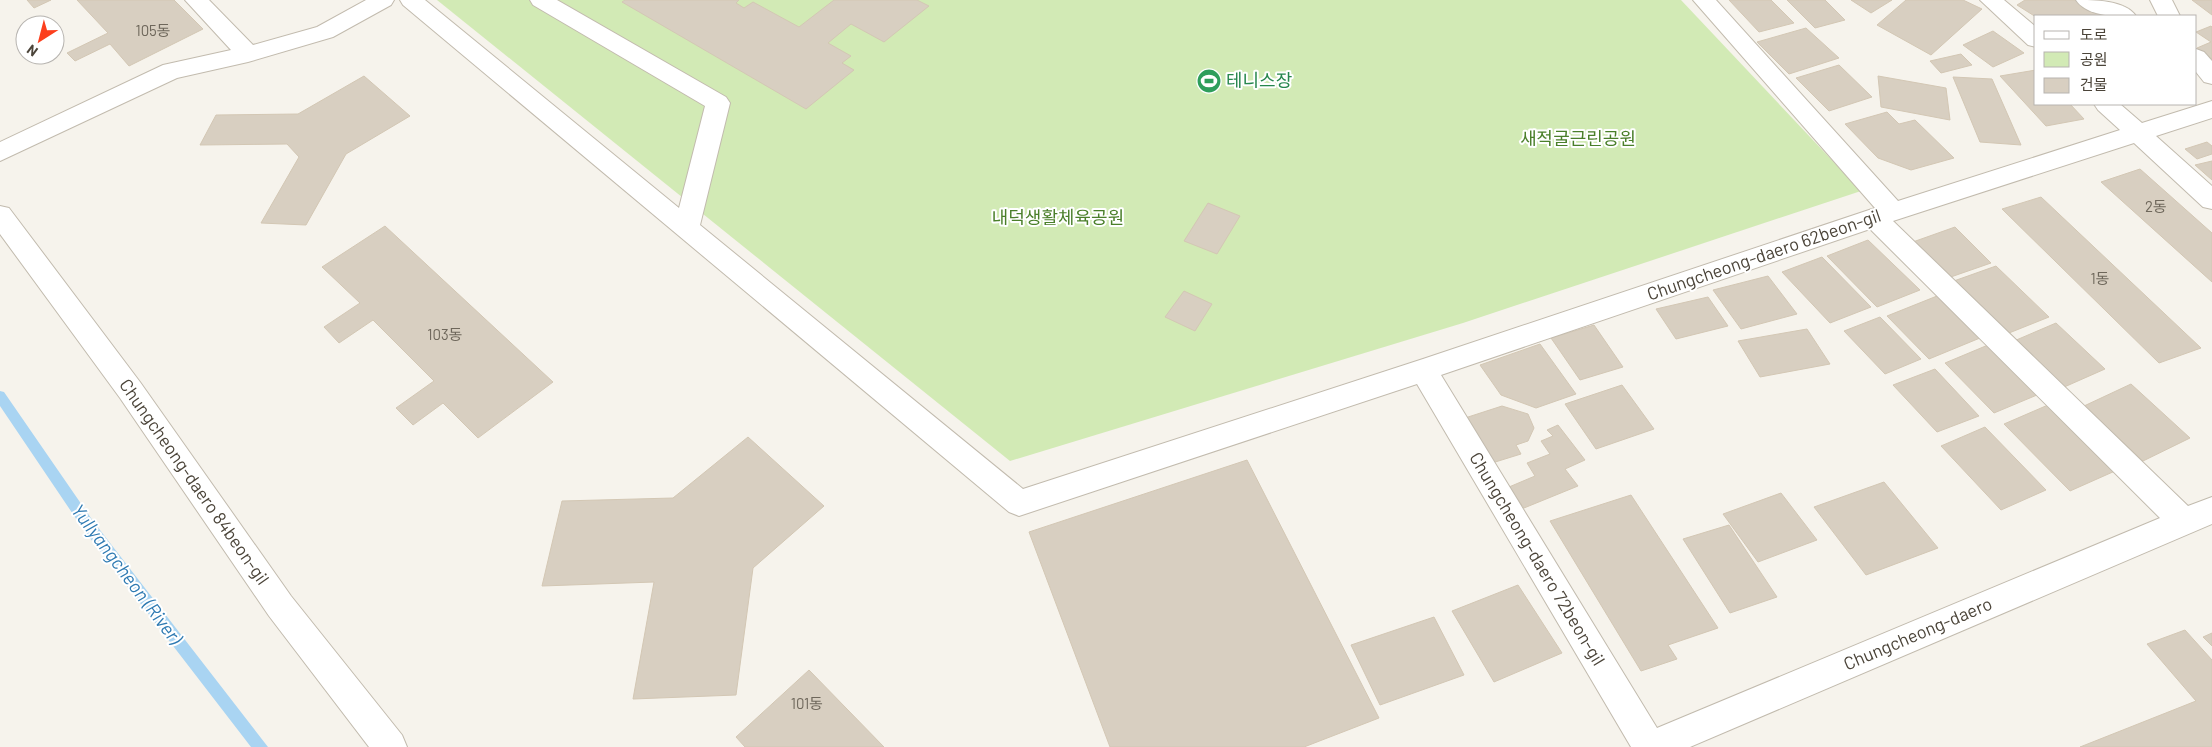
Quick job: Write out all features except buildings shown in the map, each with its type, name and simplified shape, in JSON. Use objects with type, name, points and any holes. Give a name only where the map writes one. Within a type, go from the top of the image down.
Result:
[{"type":"street","points":[[196,0],[248,54]]},
{"type":"street","points":[[0,152],[171,71],[248,54],[325,32],[383,0]]},
{"type":"street","points":[[411,0],[687,228],[718,103],[541,0]]},
{"type":"street","name":"Chungcheong-daero 62beon-gil","points":[[687,228],[1019,503],[1423,370],[1883,215],[1704,0]]},
{"type":"street","points":[[1991,0],[2034,38]]},
{"type":"street","points":[[2087,0],[2122,15]]},
{"type":"street","points":[[2162,0],[2169,15]]},
{"type":"street","points":[[2197,58],[2212,76]]},
{"type":"street","points":[[2107,105],[2212,200]]},
{"type":"street","points":[[1883,215],[2212,109]]},
{"type":"street","name":"Chungcheong-daero 84beon-gil","points":[[0,215],[130,390],[280,606],[390,747]]},
{"type":"street","name":"Chungcheong-daero","points":[[1651,747],[2202,518],[1883,215]]},
{"type":"street","name":"Chungcheong-daero 72beon-gil","points":[[1423,370],[1651,747]]},
{"type":"green space","name":"내덕생활체육공원","points":[[437,0],[1681,0],[1861,191],[1463,323],[1010,461]]},
{"type":"waterway","name":"Yullyangcheon (River)","points":[[0,396],[88,525],[260,747]]},
{"type":"place","name":"테니스장","points":[[1209,81]]},
{"type":"park label","name":"새적굴근린공원","points":[[1578,139]]}]
